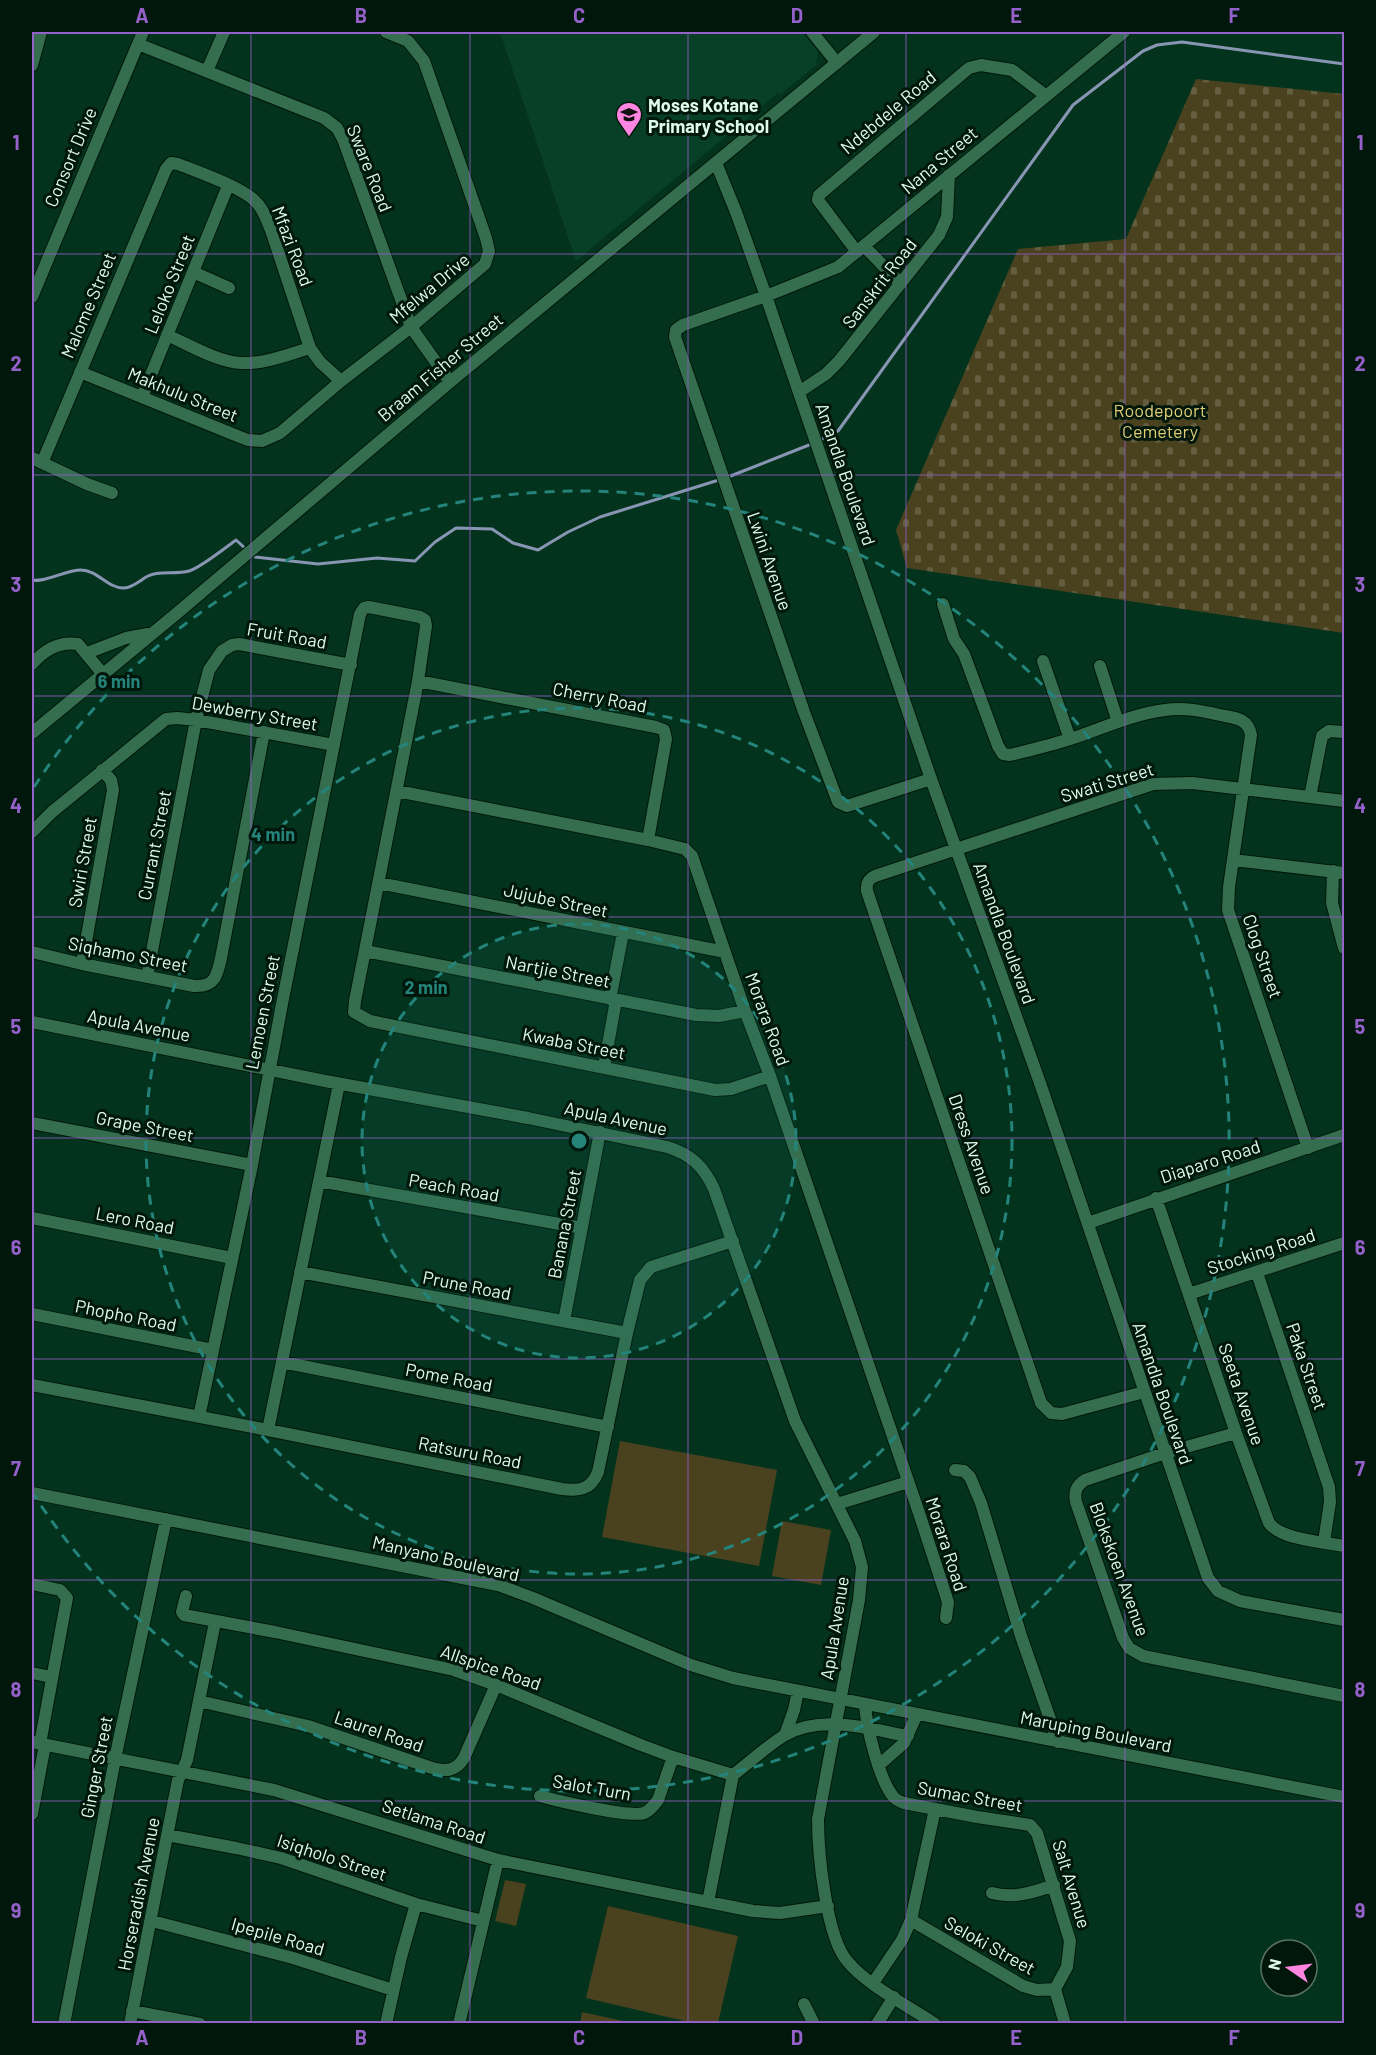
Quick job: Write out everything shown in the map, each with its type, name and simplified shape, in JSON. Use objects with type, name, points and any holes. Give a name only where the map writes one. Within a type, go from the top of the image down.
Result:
[{"type":"street","points":[[32,65],[34,48],[41,32]]},
{"type":"street","name":"Consort Drive","points":[[32,297],[143,32]]},
{"type":"street","points":[[207,72],[224,32]]},
{"type":"street","points":[[812,32],[837,63]]},
{"type":"street","name":"Braam Fisher Street","points":[[32,733],[450,382],[874,32]]},
{"type":"street","name":"Mfelwa Drive","points":[[274,437],[485,264],[489,251],[423,61],[408,41],[394,33]]},
{"type":"street","name":"Nana Street","points":[[766,296],[834,270],[1118,33]]},
{"type":"street","name":"Sware Road","points":[[138,44],[307,110],[328,119],[337,128],[411,327],[450,382]]},
{"type":"street","name":"Ndebdele Road","points":[[860,249],[818,200],[819,195],[969,68],[981,65],[1012,70],[1045,95]]},
{"type":"street","name":"Mfazi Road","points":[[171,163],[246,193],[264,212],[310,348],[320,362],[341,381]]},
{"type":"street","name":"Malome Street","points":[[37,461],[80,372],[144,217],[171,163]]},
{"type":"street","name":"Amandla Boulevard","points":[[716,163],[766,296],[931,779],[1040,1083],[1205,1570],[1212,1585],[1218,1591],[1240,1601],[1344,1620]]},
{"type":"street","name":"Sanskrit Road","points":[[799,392],[826,374],[839,361],[943,229],[948,207],[949,175]]},
{"type":"street","name":"Leloko Street","points":[[142,397],[228,186]]},
{"type":"street","points":[[860,249],[901,284]]},
{"type":"street","points":[[193,272],[229,288]]},
{"type":"street","name":"Lwini Avenue","points":[[766,296],[683,325],[676,330],[674,335],[720,473],[838,802],[847,806],[931,779]]},
{"type":"street","points":[[167,335],[212,355],[241,363],[265,361],[310,348]]},
{"type":"street","name":"Makhulu Street","points":[[80,372],[248,440],[262,441],[274,437]]},
{"type":"street","points":[[37,461],[112,493]]},
{"type":"street","points":[[943,603],[954,639],[964,654],[1003,754],[1010,755],[1070,739],[1118,722],[1100,666]]},
{"type":"street","name":"Lemoen Street","points":[[199,1418],[252,1166],[360,614],[364,608],[420,617],[425,620],[418,681]]},
{"type":"street","points":[[87,653],[126,638],[152,633]]},
{"type":"street","points":[[32,664],[53,646],[78,644],[102,673]]},
{"type":"street","name":"Fruit Road","points":[[196,720],[209,670],[216,656],[232,645],[247,645],[351,665]]},
{"type":"street","points":[[1043,661],[1070,739]]},
{"type":"street","points":[[365,951],[418,681]]},
{"type":"street","name":"Cherry Road","points":[[418,681],[664,730],[666,740],[648,840]]},
{"type":"street","name":"Clog Street","points":[[1118,722],[1166,710],[1194,710],[1242,720],[1250,727],[1251,735],[1229,887],[1228,910],[1308,1148]]},
{"type":"street","name":"Dewberry Street","points":[[32,832],[51,812],[164,720],[177,718],[196,720],[334,745]]},
{"type":"street","name":"Currant Street","points":[[147,977],[196,720]]},
{"type":"street","points":[[1310,797],[1322,736],[1329,731],[1344,732]]},
{"type":"street","name":"Siqhamo Street","points":[[32,952],[147,977],[201,986],[210,984],[216,976],[264,732]]},
{"type":"street","name":"Swiri Street","points":[[82,964],[113,790],[111,780],[102,770]]},
{"type":"street","name":"Swati Street","points":[[956,850],[1153,784],[1192,783],[1344,801]]},
{"type":"street","name":"Morara Road","points":[[397,791],[648,840],[690,852],[770,1076],[908,1482],[948,1602],[946,1618]]},
{"type":"street","name":"Dress Avenue","points":[[956,850],[875,876],[868,880],[867,891],[1041,1403],[1051,1413],[1062,1414],[1144,1392]]},
{"type":"street","points":[[1233,860],[1339,872],[1331,892],[1344,948]]},
{"type":"street","name":"Jujube Street","points":[[380,883],[725,952]]},
{"type":"street","points":[[604,1067],[623,933]]},
{"type":"street","name":"Nartjie Street","points":[[365,951],[711,1017],[745,1011]]},
{"type":"street","name":"Kwaba Street","points":[[365,951],[354,1012],[370,1021],[721,1090],[770,1076]]},
{"type":"street","name":"Apula Avenue","points":[[32,1022],[339,1084],[600,1132],[668,1147],[683,1153],[704,1168],[733,1241],[792,1413],[809,1452],[855,1541],[862,1567],[859,1600],[818,1819],[818,1841],[834,1936],[841,1953],[852,1967],[935,2024]]},
{"type":"street","points":[[268,1430],[339,1084]]},
{"type":"street","name":"Grape Street","points":[[32,1123],[252,1166]]},
{"type":"street","name":"Banana Street","points":[[564,1321],[600,1132]]},
{"type":"street","name":"Diaparo Road","points":[[1088,1223],[1344,1135]]},
{"type":"street","name":"Peach Road","points":[[319,1181],[582,1228]]},
{"type":"street","name":"Seeta Avenue","points":[[1156,1198],[1266,1518],[1271,1527],[1284,1534],[1344,1546]]},
{"type":"street","name":"Lero Road","points":[[32,1218],[232,1258]]},
{"type":"street","name":"Ratsuru Road","points":[[32,1385],[577,1490],[589,1487],[596,1478],[637,1288],[644,1274],[660,1264],[733,1241]]},
{"type":"street","name":"Stocking Road","points":[[1189,1294],[1344,1243]]},
{"type":"street","name":"Prune Road","points":[[300,1272],[627,1333]]},
{"type":"street","name":"Paka Street","points":[[1257,1273],[1329,1487],[1330,1502],[1324,1542]]},
{"type":"street","name":"Phopho Road","points":[[32,1314],[213,1350]]},
{"type":"street","name":"Pome Road","points":[[282,1362],[608,1427]]},
{"type":"street","name":"Blokskoen Avenue","points":[[1236,1433],[1165,1453],[1079,1484],[1075,1492],[1076,1502],[1123,1638],[1129,1648],[1137,1654],[1150,1658],[1344,1696]]},
{"type":"street","points":[[956,1470],[964,1471],[970,1477],[981,1503],[1004,1583],[1058,1742]]},
{"type":"street","name":"Morara Road","points":[[837,1504],[908,1482]]},
{"type":"street","name":"Manyano Boulevard","points":[[32,1493],[498,1585],[704,1670],[841,1699]]},
{"type":"street","name":"Ginger Street","points":[[64,2024],[115,1759],[166,1519]]},
{"type":"street","points":[[32,1584],[60,1590],[67,1598],[39,1743],[32,1814]]},
{"type":"street","name":"Allspice Road","points":[[186,1596],[182,1612],[184,1615],[438,1665],[496,1684],[673,1757],[733,1775]]},
{"type":"street","points":[[182,1772],[187,1760],[215,1622]]},
{"type":"street","points":[[32,1673],[51,1677]]},
{"type":"street","name":"Laurel Road","points":[[199,1701],[308,1726],[445,1771],[456,1767],[464,1758],[496,1684]]},
{"type":"street","points":[[785,1735],[798,1691]]},
{"type":"street","name":"Maruping Boulevard","points":[[841,1699],[1344,1797]]},
{"type":"street","points":[[866,1704],[867,1728],[879,1765],[904,1743],[917,1714]]},
{"type":"street","points":[[708,1902],[733,1775],[785,1735],[804,1728],[836,1724],[908,1736]]},
{"type":"street","name":"Setlama Road","points":[[39,1743],[291,1794],[498,1860],[767,1913],[794,1912],[828,1906]]},
{"type":"street","name":"Salot Turn","points":[[540,1796],[631,1814],[644,1813],[658,1800],[673,1757]]},
{"type":"street","name":"Sumac Street","points":[[879,1765],[891,1795],[896,1800],[1030,1825]]},
{"type":"street","name":"Horseradish Avenue","points":[[131,2017],[152,1921],[178,1780],[182,1772]]},
{"type":"street","points":[[873,1983],[902,1940],[911,1920],[935,1809]]},
{"type":"street","name":"Salt Avenue","points":[[1030,1825],[1037,1833],[1070,1941],[1067,1967],[1054,1989]]},
{"type":"street","name":"Isiqholo Street","points":[[167,1835],[281,1858],[416,1904],[483,1921]]},
{"type":"street","points":[[459,2024],[498,1860]]},
{"type":"street","points":[[992,1893],[1002,1896],[1013,1895],[1054,1886]]},
{"type":"street","points":[[386,2024],[405,1939],[416,1904]]},
{"type":"street","name":"Seloki Street","points":[[911,1920],[1023,1986],[1037,1990],[1054,1989]]},
{"type":"street","name":"Ipepile Road","points":[[152,1921],[284,1955],[393,1990]]},
{"type":"street","points":[[1054,1989],[1065,2024]]},
{"type":"street","points":[[877,2024],[894,1997]]},
{"type":"street","points":[[804,2004],[814,2024]]},
{"type":"street","points":[[131,2017],[200,2024]]},
{"type":"shaded area","name":"Moses Kotane Primary School","points":[[500,32],[802,32],[818,51],[816,65],[780,95],[778,93],[576,261]]},
{"type":"green space","name":"Roodepoort Cemetery","points":[[1196,79],[1344,94],[1344,633],[907,568],[896,530],[1018,249],[1126,239]]},
{"type":"green space","points":[[620,1441],[777,1470],[759,1566],[602,1537]]},
{"type":"green space","points":[[782,1521],[831,1530],[821,1585],[772,1576]]},
{"type":"green space","points":[[505,1880],[526,1884],[516,1926],[495,1921]]},
{"type":"green space","points":[[608,1906],[738,1936],[718,2023],[693,2023],[586,1998]]},
{"type":"green space","points":[[582,2012],[632,2023],[580,2023]]},
{"type":"waterway","points":[[820,440],[838,431],[1073,105],[1143,51],[1157,45],[1182,42],[1344,64]]},
{"type":"waterway","points":[[728,477],[814,443]]},
{"type":"waterway","points":[[252,554],[255,557],[318,564],[377,558],[415,561],[435,542],[456,528],[492,529],[513,543],[538,550],[600,517],[722,479]]},
{"type":"waterway","points":[[32,580],[43,580],[81,570],[92,573],[112,585],[127,588],[152,574],[194,569],[236,540],[247,550]]},
{"type":"place","name":"Moses Kotane Primary School","points":[[629,138]]}]
